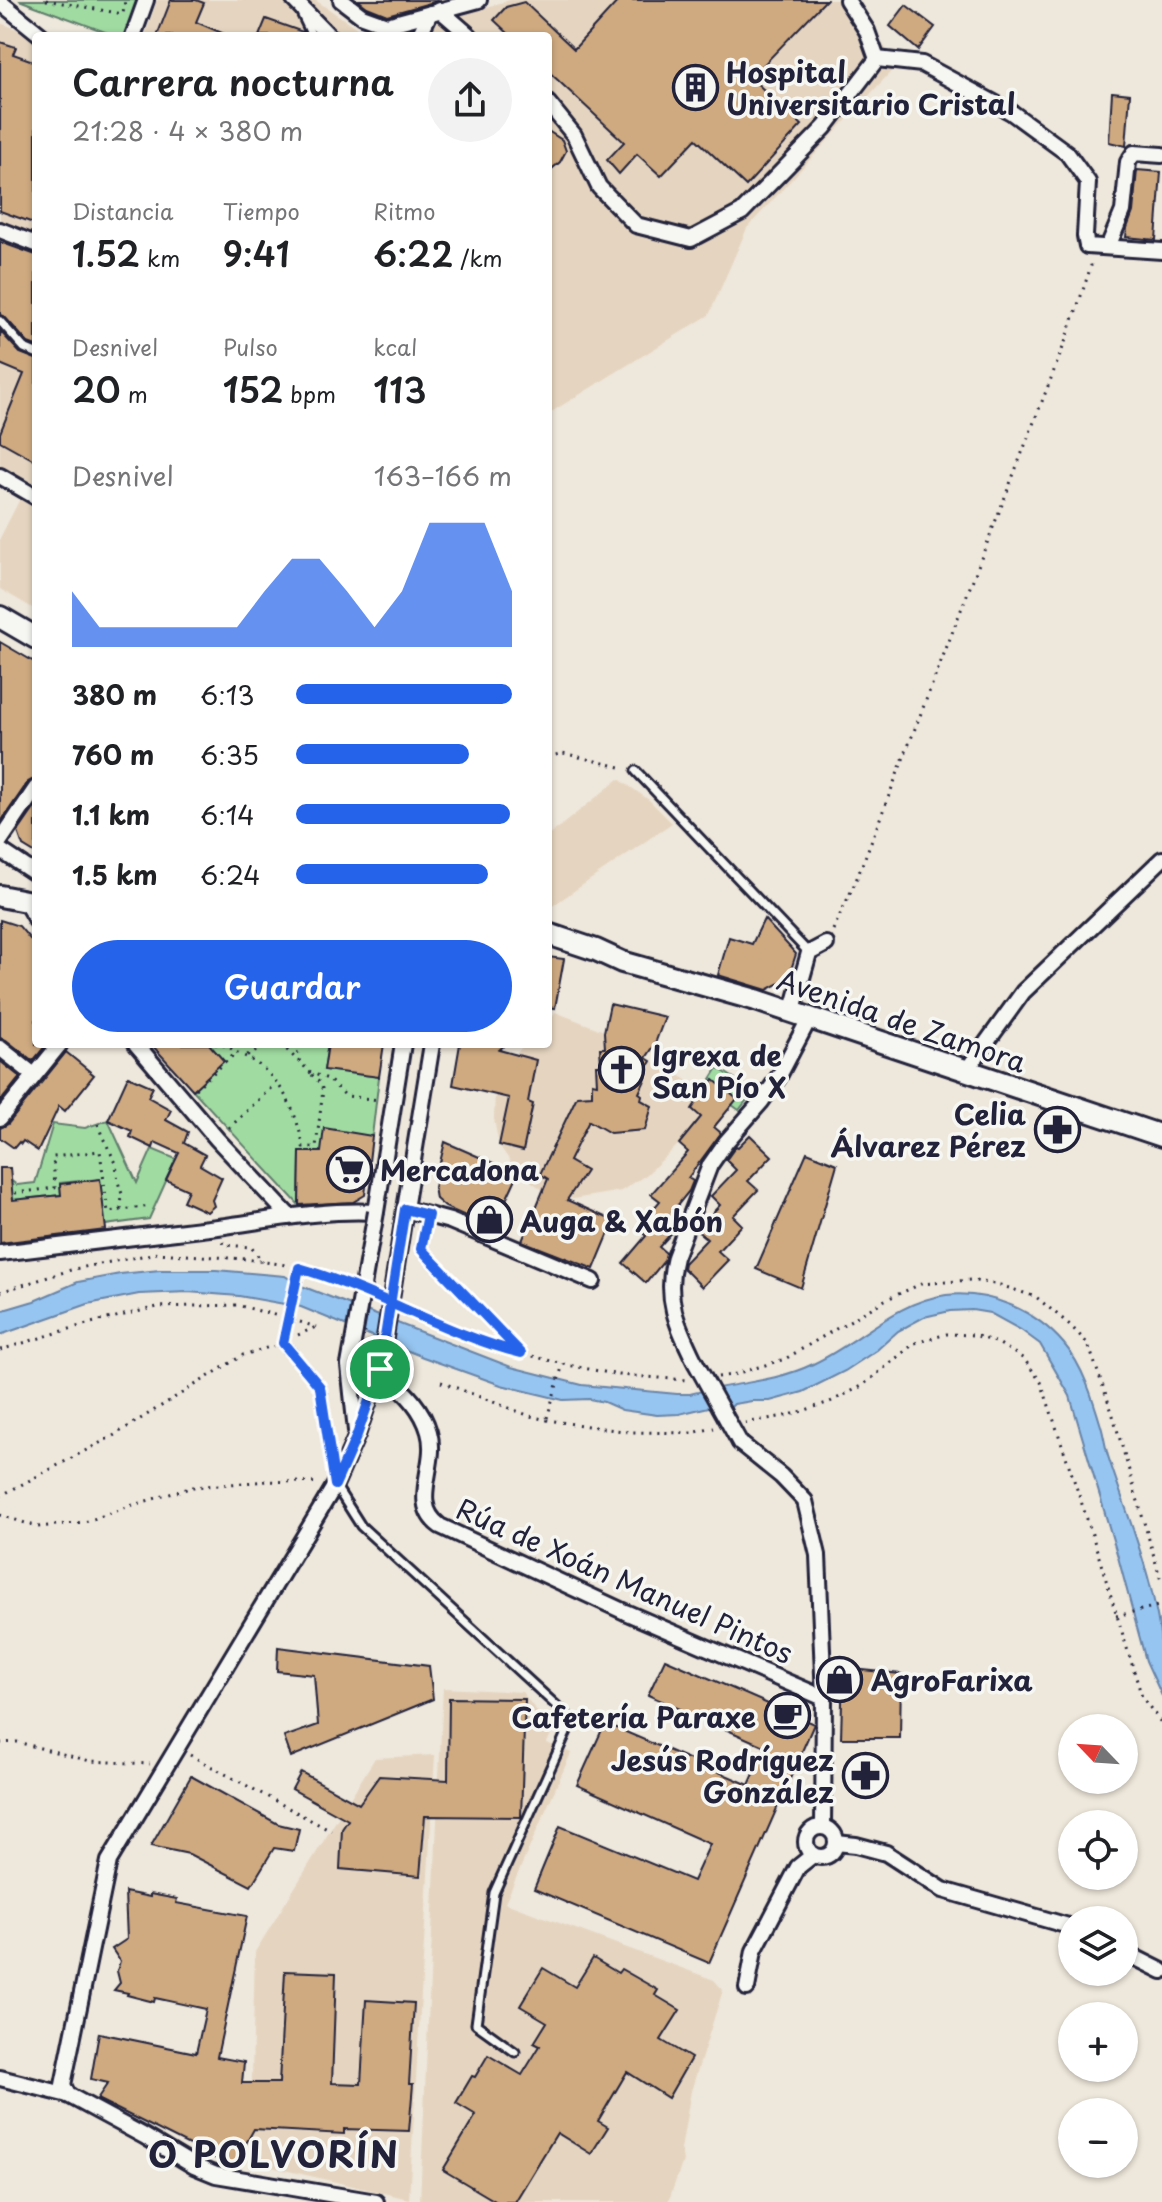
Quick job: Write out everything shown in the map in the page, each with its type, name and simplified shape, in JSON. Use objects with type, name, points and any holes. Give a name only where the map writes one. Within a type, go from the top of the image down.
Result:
[{"type":"street","points":[[134,32],[146,0]]},
{"type":"street","points":[[294,0],[325,32]]},
{"type":"street","points":[[341,0],[362,16],[389,30],[435,12],[479,0]]},
{"type":"street","points":[[847,0],[867,31],[877,59]]},
{"type":"street","points":[[0,2],[37,32]]},
{"type":"street","points":[[422,32],[435,12]]},
{"type":"street","points":[[435,12],[464,32]]},
{"type":"street","points":[[552,108],[574,135],[599,187],[636,225],[691,239],[742,212],[825,127],[877,59]]},
{"type":"street","points":[[877,59],[922,64],[1011,112],[1067,153],[1088,182],[1087,246],[1162,251]]},
{"type":"street","points":[[1108,247],[1123,211],[1128,162],[1134,153],[1162,155]]},
{"type":"street","points":[[0,230],[32,242]]},
{"type":"street","points":[[0,476],[32,495]]},
{"type":"street","points":[[0,617],[32,636]]},
{"type":"street","points":[[0,841],[32,794]]},
{"type":"street","points":[[0,850],[32,871]]},
{"type":"street","points":[[966,1071],[1023,992],[1162,859]]},
{"type":"street","points":[[0,896],[31,902]]},
{"type":"street","name":"Avenida de Zamora","points":[[552,935],[622,962]]},
{"type":"street","points":[[823,1827],[824,1698],[818,1555],[805,1501],[781,1476],[740,1443],[676,1322],[670,1281],[675,1257],[710,1165],[787,1064],[800,1016],[809,953],[826,944]]},
{"type":"street","name":"Avenida de Zamora","points":[[552,950],[622,962],[800,1016],[1162,1136]]},
{"type":"street","points":[[0,1048],[34,1075]]},
{"type":"street","points":[[0,1118],[57,1048]]},
{"type":"street","points":[[139,1048],[217,1139],[289,1216]]},
{"type":"street","points":[[357,1435],[349,1365],[402,1048]]},
{"type":"street","points":[[66,2090],[109,1861],[335,1485],[357,1435],[380,1369],[431,1048]]},
{"type":"street","points":[[405,1209],[450,1221],[593,1281]]},
{"type":"street","points":[[0,1253],[289,1216],[348,1210],[376,1212]]},
{"type":"street","name":"Rúa de Xoán Manuel Pintos","points":[[380,1369],[411,1398],[430,1434],[432,1458],[425,1499],[432,1520],[625,1612],[824,1698]]},
{"type":"street","points":[[823,1827],[832,1832],[836,1843],[828,1856],[823,1857],[813,1855],[806,1847],[807,1836],[814,1828],[823,1827]]},
{"type":"street","points":[[836,1843],[886,1853],[943,1890],[1058,1923]]},
{"type":"street","points":[[747,1988],[754,1951],[798,1867],[813,1855]]},
{"type":"street","points":[[1138,1959],[1162,1971]]},
{"type":"street","points":[[0,2078],[66,2090],[194,2166],[216,2175],[376,2202]]},
{"type":"lane","points":[[294,0],[310,32]]},
{"type":"lane","points":[[0,321],[24,348],[32,351]]},
{"type":"lane","points":[[636,771],[809,953]]},
{"type":"lane","points":[[299,1268],[283,1343],[320,1387],[335,1485],[361,1526],[572,1720],[494,1893],[476,2024],[515,2052]]},
{"type":"path","points":[[46,0],[123,14],[125,0]]},
{"type":"path","points":[[826,944],[861,868],[1069,332],[1091,266]]},
{"type":"path","points":[[552,756],[563,753],[636,771]]},
{"type":"path","points":[[230,1048],[265,1069],[282,1090],[297,1120],[303,1147],[316,1147],[323,1090],[285,1048]]},
{"type":"path","points":[[243,1055],[251,1054],[258,1048]]},
{"type":"path","points":[[296,1048],[302,1065]]},
{"type":"path","points":[[184,1100],[237,1052]]},
{"type":"path","points":[[309,1072],[328,1079],[346,1096],[394,1102]]},
{"type":"path","points":[[217,1139],[273,1086]]},
{"type":"path","points":[[98,1124],[116,1163],[122,1194],[121,1210]]},
{"type":"path","points":[[15,1193],[55,1188],[53,1157],[100,1151],[108,1212],[150,1206]]},
{"type":"path","points":[[428,1215],[421,1249],[521,1353]]},
{"type":"path","points":[[221,1226],[224,1245],[251,1247],[263,1262]]},
{"type":"path","points":[[0,1292],[74,1269],[157,1253],[299,1268],[350,1286]]},
{"type":"path","points":[[717,1377],[785,1359],[885,1300],[921,1284],[970,1280],[1000,1285],[1036,1297],[1088,1344],[1112,1412],[1162,1584]]},
{"type":"path","points":[[0,1350],[157,1307],[237,1305],[289,1314],[316,1327],[283,1343],[243,1355],[113,1436],[0,1496]]},
{"type":"path","points":[[404,1309],[494,1346],[563,1364],[619,1375],[686,1380]]},
{"type":"path","points":[[740,1424],[790,1415],[830,1402],[862,1386],[915,1343],[947,1334],[974,1335],[998,1343],[1024,1359],[1041,1382],[1142,1697],[1162,1724]]},
{"type":"path","points":[[547,1420],[563,1364]]},
{"type":"path","points":[[441,1382],[547,1420],[629,1432],[692,1433],[714,1428]]},
{"type":"path","points":[[0,1515],[38,1527],[54,1526],[85,1522],[193,1487],[268,1481],[311,1481],[335,1485]]},
{"type":"path","points":[[1116,1616],[1162,1605]]},
{"type":"path","points":[[0,1743],[17,1742],[90,1761],[166,1764]]},
{"type":"path","points":[[177,1749],[331,1831]]},
{"type":"shaded area","points":[[157,0],[315,0],[363,32],[146,32]]},
{"type":"shaded area","points":[[510,0],[852,0],[897,65],[747,228],[709,315],[552,412],[552,32],[405,32]]},
{"type":"shaded area","points":[[0,23],[32,34],[32,608],[0,589],[0,538],[21,497],[0,484]]},
{"type":"shaded area","points":[[619,779],[649,800],[672,823],[552,906],[552,833]]},
{"type":"shaded area","points":[[610,1004],[665,1017],[646,1058],[700,1090],[693,1099],[696,1103],[692,1109],[701,1117],[679,1144],[646,1175],[621,1191],[573,1199],[543,1190],[517,1171],[499,1145],[494,1119],[495,1092],[503,1070],[521,1048],[552,1048],[552,1018],[555,1012],[604,1031]]},
{"type":"shaded area","points":[[443,1688],[522,1692],[547,1725],[554,1727],[547,1743],[571,1753],[505,1903],[714,1980],[723,1990],[691,2091],[681,2149],[683,2161],[668,2202],[420,2202]]},
{"type":"shaded area","points":[[435,1755],[409,2199],[250,2162],[255,1952],[375,1758]]},
{"type":"green space","points":[[19,0],[137,0],[127,32],[105,32]]},
{"type":"green space","points":[[208,1048],[327,1048],[324,1070],[379,1077],[372,1136],[321,1152],[300,1152],[299,1205],[193,1090]]},
{"type":"green space","points":[[718,1068],[754,1091],[739,1110],[732,1105],[736,1099],[711,1079]]},
{"type":"green space","points":[[108,1120],[137,1183],[152,1149],[176,1159],[149,1219],[105,1225],[100,1179],[60,1183],[61,1195],[13,1200],[2,1174],[17,1185],[35,1183],[53,1124],[85,1128]]},
{"type":"water","points":[[160,1270],[216,1270],[285,1276],[299,1285],[511,1367],[582,1385],[677,1394],[752,1382],[798,1370],[830,1355],[893,1314],[927,1299],[963,1294],[1011,1305],[1053,1332],[1077,1362],[1087,1383],[1155,1604],[1162,1654],[1162,1696],[1146,1661],[1070,1396],[1040,1344],[990,1313],[950,1311],[924,1317],[898,1331],[877,1350],[845,1371],[803,1392],[770,1401],[657,1415],[622,1410],[589,1399],[563,1400],[501,1385],[301,1307],[239,1296],[188,1292],[139,1294],[88,1304],[0,1335],[0,1311],[34,1301],[78,1282]]},
{"type":"building","points":[[171,0],[196,0],[204,3],[196,22],[220,32],[159,32]]},
{"type":"building","points":[[358,0],[441,0],[387,15]]},
{"type":"building","name":"Hospital Universitario Cristal","points":[[619,0],[826,0],[751,78],[802,125],[746,186],[696,139],[661,176],[637,154],[619,174],[607,160],[624,142],[552,75],[552,32],[507,32],[494,20],[506,7],[524,2],[574,49]]},
{"type":"building","points":[[906,5],[935,27],[918,50],[890,26]]},
{"type":"building","points":[[266,19],[303,32],[261,32]]},
{"type":"building","points":[[0,42],[16,47],[13,54],[32,61],[32,223],[0,211]]},
{"type":"building","points":[[1112,92],[1130,94],[1126,146],[1109,142]]},
{"type":"building","points":[[552,134],[562,140],[566,151],[552,169]]},
{"type":"building","points":[[1137,170],[1161,172],[1156,240],[1126,237],[1133,212]]},
{"type":"building","points":[[0,242],[32,254],[32,344],[0,315]]},
{"type":"building","points":[[0,331],[20,353],[32,358],[32,459],[0,441],[0,433],[24,374],[0,364]]},
{"type":"building","points":[[0,642],[32,661],[32,780],[0,823]]},
{"type":"building","points":[[32,812],[32,852],[23,846],[18,832]]},
{"type":"building","points":[[764,919],[796,954],[788,979],[767,990],[718,975],[729,937],[752,944]]},
{"type":"building","points":[[0,920],[19,926],[32,941],[32,1048],[44,1048],[33,1061],[0,1038]]},
{"type":"building","points":[[552,958],[564,959],[555,1008],[552,1008]]},
{"type":"building","points":[[610,1004],[665,1017],[646,1058],[651,1061],[643,1075],[646,1078],[639,1093],[641,1100],[652,1106],[645,1130],[610,1133],[589,1121],[569,1161],[586,1171],[567,1200],[614,1221],[594,1269],[522,1241],[548,1179],[540,1174],[577,1096],[592,1095],[592,1083],[597,1084],[596,1065],[601,1065],[600,1048],[605,1048],[604,1032]]},
{"type":"building","points":[[155,1048],[213,1048],[224,1061],[193,1090]]},
{"type":"building","points":[[327,1048],[383,1048],[379,1077],[324,1070]]},
{"type":"building","points":[[459,1048],[501,1048],[499,1050],[536,1060],[528,1102],[533,1104],[523,1151],[499,1145],[509,1098],[453,1085]]},
{"type":"building","points":[[66,1052],[94,1075],[65,1111],[59,1106],[38,1151],[23,1141],[14,1148],[0,1138],[0,1128],[8,1124]]},
{"type":"building","points":[[0,1061],[20,1077],[0,1102]]},
{"type":"building","points":[[128,1076],[153,1087],[148,1097],[171,1110],[166,1120],[188,1132],[184,1143],[205,1155],[200,1165],[222,1178],[212,1200],[214,1206],[207,1212],[183,1201],[188,1190],[166,1180],[179,1153],[155,1142],[153,1148],[130,1137],[132,1131],[108,1120]]},
{"type":"building","points":[[714,1080],[737,1099],[714,1127],[721,1133],[688,1178],[693,1181],[689,1191],[672,1212],[679,1218],[676,1228],[659,1247],[666,1253],[664,1261],[646,1283],[623,1263],[646,1236],[637,1228],[660,1201],[651,1194],[688,1152],[679,1144],[701,1117],[692,1109],[696,1103],[693,1100],[704,1085],[708,1088]]},
{"type":"building","points":[[324,1128],[372,1136],[365,1195],[353,1202],[299,1205],[300,1152],[321,1152]]},
{"type":"building","points":[[750,1135],[772,1156],[748,1181],[758,1190],[733,1216],[742,1225],[718,1251],[728,1260],[702,1287],[683,1268],[684,1263],[707,1239],[696,1230],[720,1205],[711,1196],[736,1170],[726,1160],[736,1146]]},
{"type":"building","points":[[445,1142],[518,1174],[493,1228],[445,1207],[436,1199],[434,1187]]},
{"type":"building","points":[[807,1152],[837,1164],[801,1288],[756,1269]]},
{"type":"building","points":[[0,1168],[10,1168],[13,1200],[61,1195],[60,1184],[100,1179],[106,1230],[0,1243]]},
{"type":"building","points":[[278,1647],[429,1666],[433,1699],[291,1757],[284,1737],[318,1725],[314,1675],[277,1671]]},
{"type":"building","points":[[665,1659],[814,1724],[709,1963],[534,1889],[560,1826],[693,1881],[710,1844],[577,1785],[605,1723],[749,1785],[766,1747],[648,1695]]},
{"type":"building","points":[[843,1668],[901,1674],[900,1738],[841,1738]]},
{"type":"building","points":[[449,1698],[525,1699],[521,1817],[425,1816],[420,1876],[340,1869],[342,1829],[348,1820],[292,1789],[301,1772],[359,1804],[379,1776],[448,1780]]},
{"type":"building","points":[[191,1776],[278,1824],[299,1829],[294,1851],[274,1848],[251,1886],[189,1854],[151,1846]]},
{"type":"building","points":[[125,1892],[177,1899],[176,1903],[247,1916],[217,2057],[244,2062],[242,2083],[279,2083],[285,1971],[336,1973],[332,2083],[361,2084],[366,2000],[414,2003],[409,2131],[344,2129],[344,2134],[254,2129],[233,2167],[97,2099],[108,2083],[91,2079],[99,2033],[196,2053],[206,2009],[155,1998],[154,2002],[114,1990],[120,1983],[117,1971],[120,1961],[112,1949],[127,1939]]},
{"type":"building","points":[[593,1958],[618,1973],[621,1969],[658,1990],[655,1995],[680,2010],[661,2040],[691,2058],[668,2098],[627,2072],[598,2121],[608,2127],[591,2154],[557,2133],[515,2202],[497,2202],[443,2170],[476,2115],[456,2103],[488,2055],[522,2075],[540,2046],[534,2043],[547,2022],[520,2006],[543,1968],[575,1987]]},
{"type":"place","name":"Hospital Universitario Cristal","points":[[695,87]]},
{"type":"place","name":"Igrexa de San Pío X","points":[[621,1070]]},
{"type":"place","name":"Celia Álvarez Pérez","points":[[1057,1129]]},
{"type":"place","name":"Mercadona","points":[[349,1169]]},
{"type":"place","name":"Auga & Xabón","points":[[489,1220]]},
{"type":"place","name":"AgroFarixa","points":[[840,1679]]},
{"type":"place","name":"Cafetería Paraxe","points":[[787,1716]]},
{"type":"place","name":"Jesús Rodríguez González","points":[[865,1775]]},
{"type":"district","name":"O POLVORÍN","points":[[274,2153]]},
{"type":"route","points":[[380,1369],[357,1435],[335,1485],[320,1387],[283,1343],[299,1268],[323,1275],[430,1321],[494,1346],[521,1353],[421,1249],[428,1215],[405,1209],[392,1289],[380,1369]]}]
